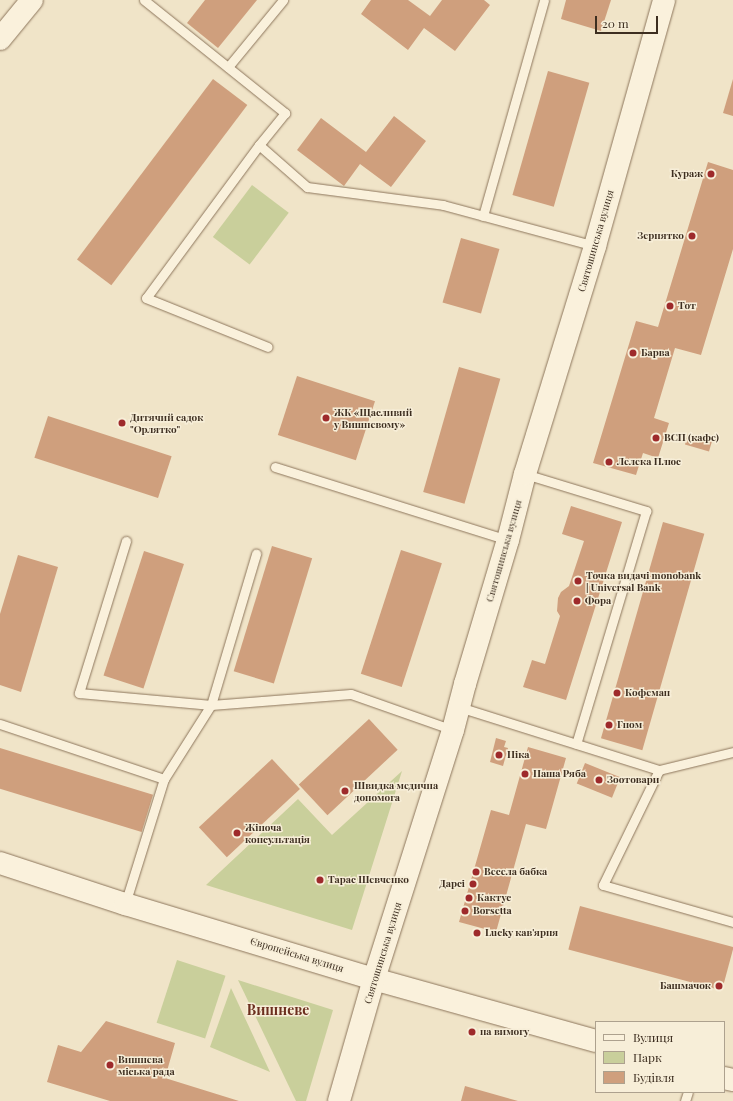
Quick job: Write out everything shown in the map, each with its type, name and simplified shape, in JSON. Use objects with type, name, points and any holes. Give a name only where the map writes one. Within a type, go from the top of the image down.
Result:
[{"type":"street","points":[[0,39],[32,0]]},
{"type":"street","name":"Святошинська вулиця","points":[[339,1101],[374,979],[453,730],[508,540],[525,474],[595,246],[664,0]]},
{"type":"street","name":"Європейська вулиця","points":[[0,863],[125,904],[374,979],[595,1042]]},
{"type":"lane","points":[[144,0],[285,113],[259,145],[146,298],[268,347]]},
{"type":"lane","points":[[228,67],[283,0]]},
{"type":"lane","points":[[483,216],[544,0]]},
{"type":"lane","points":[[259,145],[307,186],[443,205],[595,246]]},
{"type":"lane","points":[[275,467],[508,540]]},
{"type":"lane","points":[[525,474],[646,511],[576,744]]},
{"type":"lane","points":[[126,541],[79,693],[211,706],[351,694],[453,730]]},
{"type":"lane","points":[[125,904],[164,779],[211,706],[256,554]]},
{"type":"lane","points":[[459,707],[659,770],[733,752]]},
{"type":"lane","points":[[0,724],[164,779]]},
{"type":"lane","points":[[659,770],[603,885],[733,922]]},
{"type":"green space","points":[[252,185],[289,213],[250,265],[213,237]]},
{"type":"green space","points":[[402,771],[352,930],[206,885],[298,799],[332,835]]},
{"type":"green space","points":[[177,960],[226,976],[205,1039],[157,1023]]},
{"type":"green space","points":[[238,980],[333,1010],[306,1101],[296,1101]]},
{"type":"green space","points":[[231,988],[270,1072],[210,1047]]},
{"type":"building","points":[[205,0],[257,0],[218,48],[187,23]]},
{"type":"building","points":[[371,0],[408,0],[430,16],[442,0],[484,0],[490,5],[455,51],[424,28],[408,50],[361,14]]},
{"type":"building","points":[[566,0],[611,0],[601,31],[561,19]]},
{"type":"building","points":[[548,71],[589,83],[554,207],[512,195]]},
{"type":"building","points":[[213,79],[247,105],[111,285],[77,259]]},
{"type":"building","points":[[733,79],[733,116],[723,113]]},
{"type":"building","points":[[394,116],[426,141],[391,187],[360,164],[344,186],[297,150],[321,118],[366,152]]},
{"type":"building","points":[[708,162],[733,170],[733,249],[701,355],[675,348],[654,418],[669,423],[658,458],[643,453],[636,475],[593,463],[636,321],[658,327]]},
{"type":"building","points":[[461,238],[499,249],[481,313],[443,302]]},
{"type":"building","points":[[459,367],[500,379],[465,504],[423,492]]},
{"type":"building","name":"ЖК «Щасливий у Вишневому»","points":[[297,376],[375,401],[356,460],[278,435]]},
{"type":"building","points":[[48,416],[172,456],[158,498],[34,458]]},
{"type":"building","points":[[688,434],[712,441],[709,451],[685,445]]},
{"type":"building","name":"Фора","points":[[571,506],[622,522],[566,700],[523,687],[532,660],[545,664],[560,616],[557,611],[558,598],[561,592],[569,586],[584,541],[562,534]]},
{"type":"building","points":[[663,522],[704,534],[642,750],[601,738]]},
{"type":"building","points":[[272,546],[312,558],[274,684],[234,671]]},
{"type":"building","points":[[401,550],[442,563],[402,687],[361,674]]},
{"type":"building","points":[[144,551],[184,564],[143,689],[104,676]]},
{"type":"building","points":[[18,555],[58,567],[21,692],[0,685],[0,614]]},
{"type":"building","points":[[369,719],[398,750],[327,815],[299,784]]},
{"type":"building","name":"Ніка","points":[[496,738],[506,741],[504,747],[508,748],[503,766],[490,762]]},
{"type":"building","points":[[528,747],[566,758],[546,829],[526,824],[496,932],[459,922],[491,810],[509,815]]},
{"type":"building","points":[[0,748],[153,795],[142,832],[0,789]]},
{"type":"building","points":[[272,759],[300,789],[227,857],[199,827]]},
{"type":"building","name":"Зоотовари","points":[[585,763],[620,777],[612,798],[577,783]]},
{"type":"building","points":[[580,906],[733,947],[722,991],[568,949]]},
{"type":"building","name":"Вишнева міська рада","points":[[106,1021],[175,1043],[165,1078],[239,1101],[110,1101],[47,1082],[58,1045],[81,1052]]},
{"type":"building","points":[[465,1086],[518,1101],[461,1101]]},
{"type":"place","name":"Кураж","points":[[711,174]]},
{"type":"place","name":"Зернятко","points":[[692,236]]},
{"type":"place","name":"Тот","points":[[670,306]]},
{"type":"place","name":"Барва","points":[[633,353]]},
{"type":"place","name":"ЖК «Щасливий у Вишневому»","points":[[326,418]]},
{"type":"place","name":"Дитячий садок \"Орлятко\"","points":[[122,423]]},
{"type":"place","name":"ВСП (кафе)","points":[[656,438]]},
{"type":"place","name":"Лелека Плюс","points":[[609,462]]},
{"type":"place","name":"Точка видачі monobank | Universal Bank","points":[[578,581]]},
{"type":"place","name":"Фора","points":[[577,601]]},
{"type":"place","name":"Кофеман","points":[[617,693]]},
{"type":"place","name":"Гном","points":[[609,725]]},
{"type":"place","name":"Ніка","points":[[499,755]]},
{"type":"place","name":"Наша Ряба","points":[[525,774]]},
{"type":"place","name":"Зоотовари","points":[[599,780]]},
{"type":"place","name":"Швидка медична допомога","points":[[345,791]]},
{"type":"place","name":"Жіноча консультація","points":[[237,833]]},
{"type":"place","name":"Весела бабка","points":[[476,872]]},
{"type":"place","name":"Тарас Шевченко","points":[[320,880]]},
{"type":"place","name":"Дарсі","points":[[473,884]]},
{"type":"place","name":"Кактус","points":[[469,898]]},
{"type":"place","name":"Borsetta","points":[[465,911]]},
{"type":"place","name":"Lucky кав'ярня","points":[[477,933]]},
{"type":"place","name":"Башмачок","points":[[719,986]]},
{"type":"place","name":"на вимогу","points":[[472,1032]]},
{"type":"place","name":"Вишнева міська рада","points":[[110,1065]]},
{"type":"district","name":"Вишневе","points":[[278,1010]]}]
